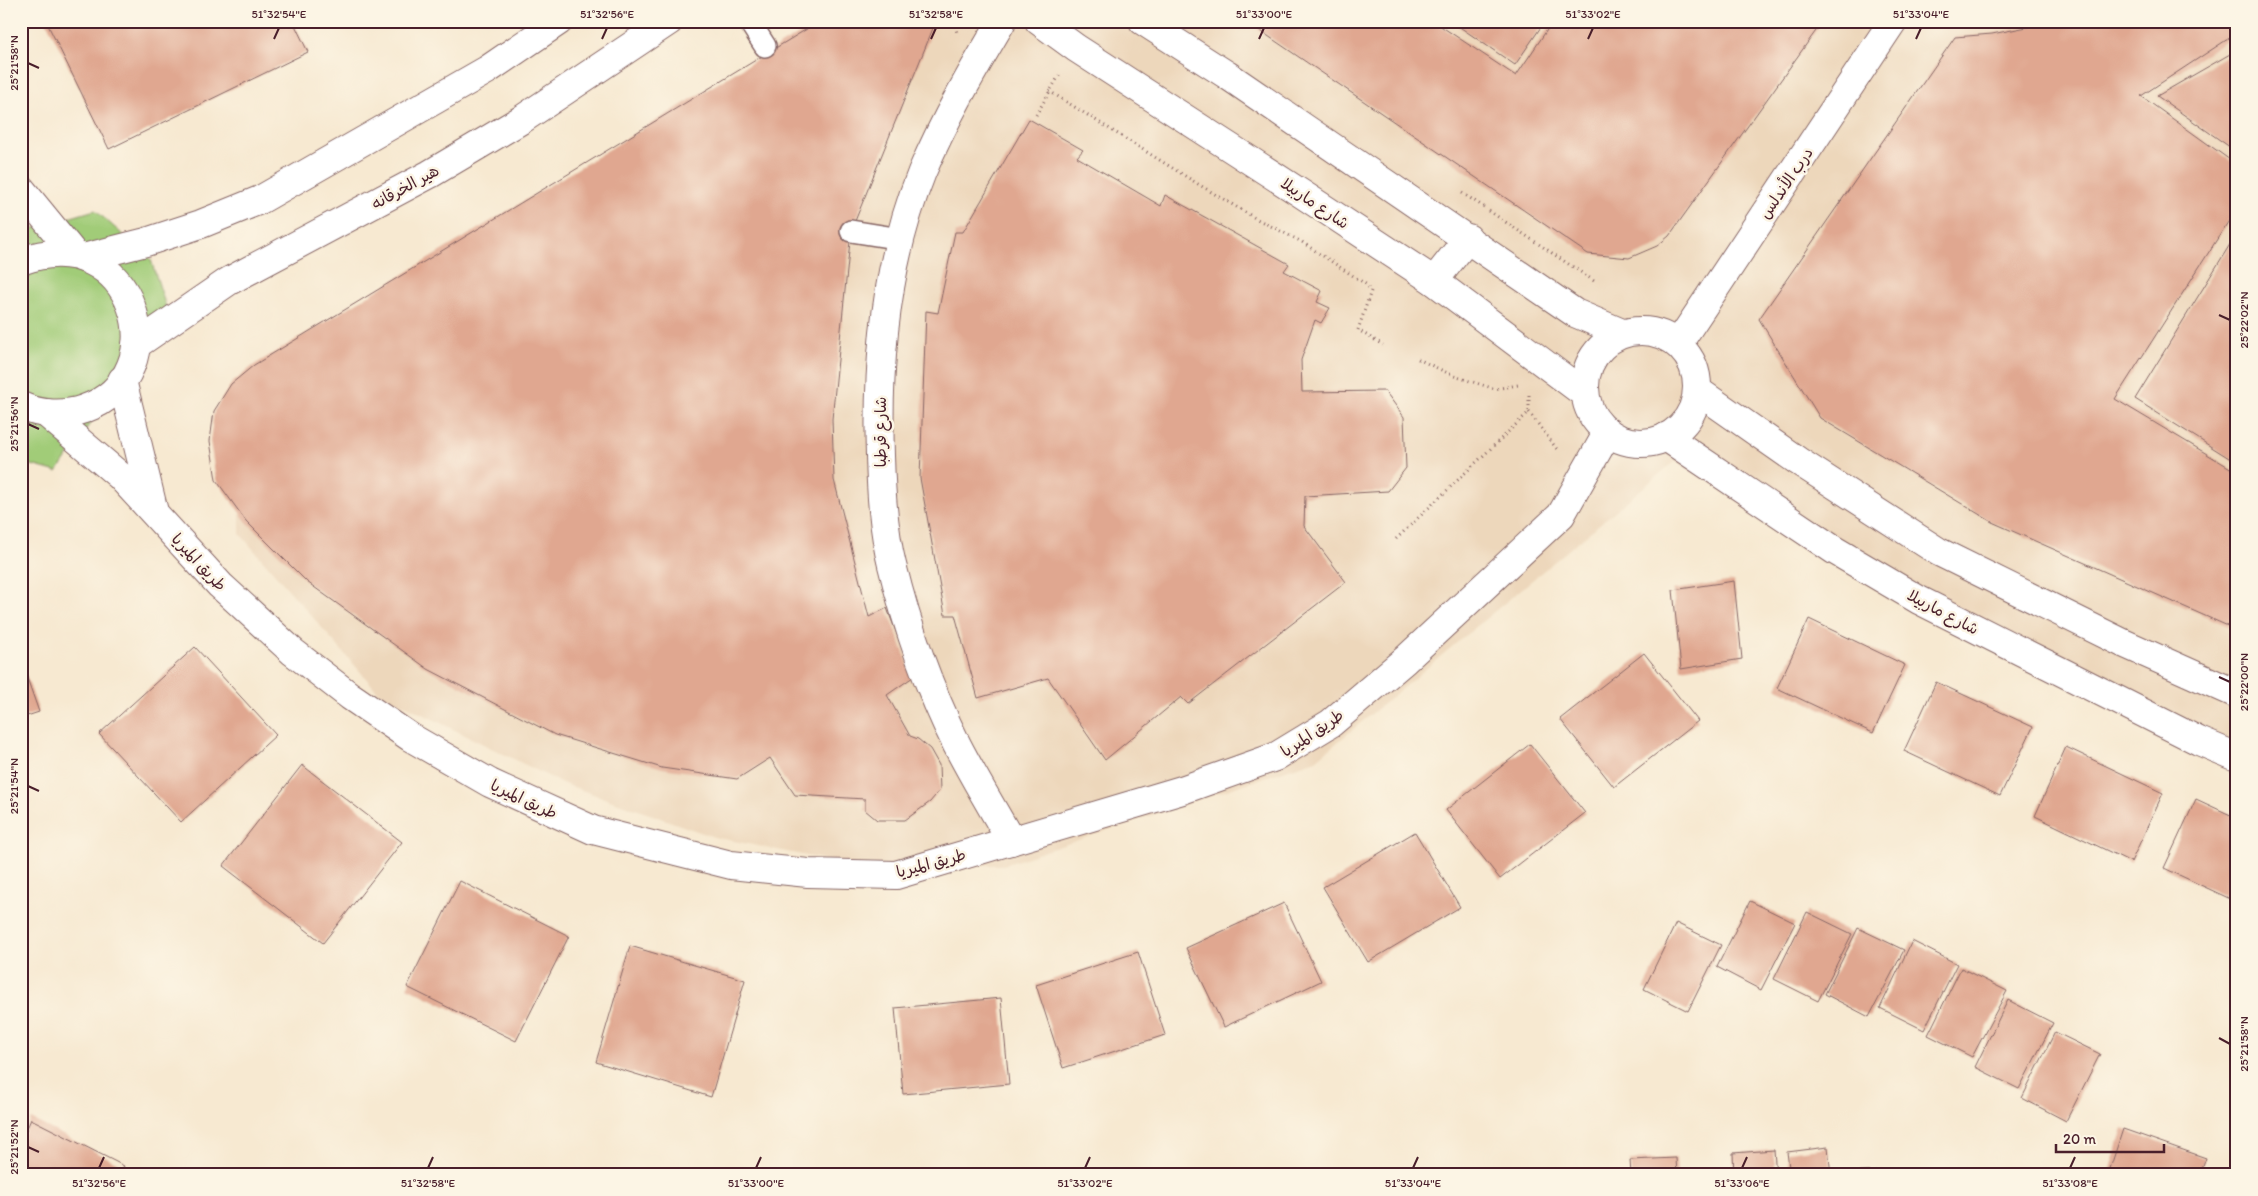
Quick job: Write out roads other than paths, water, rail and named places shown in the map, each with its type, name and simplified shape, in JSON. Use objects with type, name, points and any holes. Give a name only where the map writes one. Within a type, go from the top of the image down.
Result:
[{"type":"street","points":[[79,257],[146,242],[192,227],[260,200],[487,70],[560,21]]},
{"type":"street","name":"هير الخرقانه","points":[[136,345],[229,282],[430,174],[521,120],[669,21]]},
{"type":"street","name":"شارع قرطبا","points":[[1002,21],[971,72],[922,173],[901,239],[885,322],[879,406],[881,498],[891,562],[907,618],[930,682],[953,736],[1011,841]]},
{"type":"street","name":"شارع ماربيلا","points":[[1038,21],[1076,48],[1434,282],[1585,394]]},
{"type":"street","points":[[1144,21],[1468,238],[1575,313],[1622,334]]},
{"type":"street","name":"درب الأندلس","points":[[1678,344],[1893,21]]},
{"type":"street","points":[[21,190],[79,257]]},
{"type":"street","points":[[1434,282],[1468,238]]},
{"type":"street","points":[[21,261],[47,254],[79,257],[97,264],[121,285],[129,298],[137,329],[133,356],[122,380],[102,400],[75,412],[34,410]]},
{"type":"street","points":[[1646,330],[1658,332],[1678,344],[1690,358],[1696,374],[1698,391],[1695,406],[1688,419],[1678,429],[1666,438],[1636,443],[1621,439],[1608,432],[1597,422],[1589,409],[1585,394],[1585,379],[1589,364],[1597,351],[1608,340],[1622,334],[1646,330]]},
{"type":"street","name":"طريق الميريا","points":[[122,380],[154,513]]},
{"type":"street","points":[[1698,391],[1798,461],[1939,552],[2124,643],[2237,694]]},
{"type":"street","name":"طريق الميريا","points":[[34,410],[120,476],[220,585],[293,652],[350,696],[410,737],[490,784],[593,830],[731,864],[808,873],[896,875],[1182,790],[1275,758],[1331,723],[1405,660],[1561,515],[1608,432]]},
{"type":"street","name":"شارع ماربيلا","points":[[1666,438],[1834,550],[1919,600],[2182,733],[2237,757]]},
{"type":"lane","points":[[749,21],[765,46]]},
{"type":"lane","points":[[850,231],[901,239]]}]
